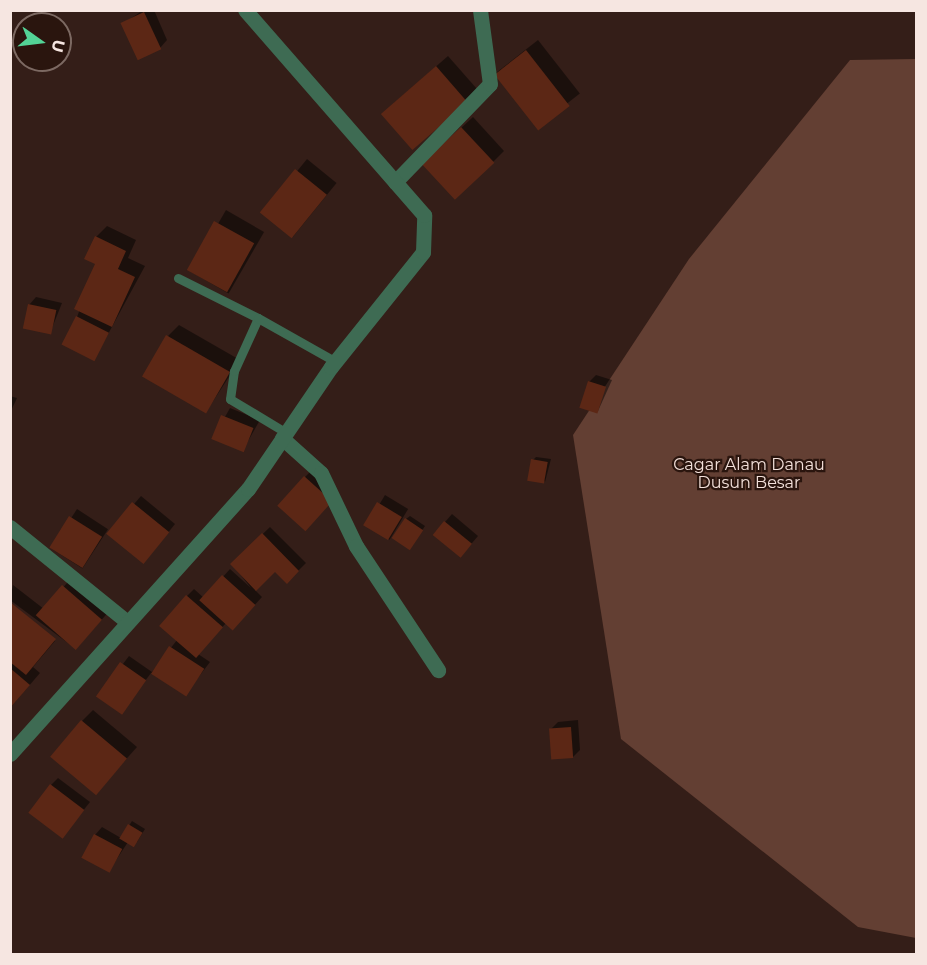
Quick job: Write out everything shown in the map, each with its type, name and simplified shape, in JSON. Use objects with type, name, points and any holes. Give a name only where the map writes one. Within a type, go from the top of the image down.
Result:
[{"type":"street","points":[[12,749],[248,489],[283,435],[336,362],[423,252],[423,215],[258,22],[245,10]]},
{"type":"street","points":[[395,182],[490,84],[480,10]]},
{"type":"street","points":[[283,435],[321,473],[356,546],[438,670]]},
{"type":"street","points":[[10,527],[126,621]]},
{"type":"lane","points":[[178,278],[258,318],[336,362]]},
{"type":"lane","points":[[258,318],[234,371],[230,399],[283,435]]},
{"type":"green space","name":"Cagar Alam Danau Dusun Besar","points":[[916,59],[916,938],[858,927],[621,739],[573,435],[689,259],[850,60]]},
{"type":"building","points":[[144,12],[161,49],[138,60],[120,23]]},
{"type":"building","points":[[526,50],[570,106],[538,131],[494,75]]},
{"type":"building","points":[[436,66],[467,102],[412,150],[381,114]]},
{"type":"building","points":[[461,127],[494,163],[455,200],[422,164]]},
{"type":"building","points":[[295,169],[327,195],[292,238],[260,213]]},
{"type":"building","points":[[214,221],[254,243],[227,292],[187,270]]},
{"type":"building","points":[[95,236],[126,251],[118,269],[135,277],[112,327],[74,309],[95,264],[84,259]]},
{"type":"building","points":[[28,304],[56,310],[51,334],[23,328]]},
{"type":"building","points":[[76,316],[109,333],[94,361],[61,345]]},
{"type":"building","points":[[166,335],[230,372],[206,414],[142,377]]},
{"type":"building","points":[[588,381],[606,387],[597,414],[579,408]]},
{"type":"building","points":[[221,415],[253,428],[244,452],[211,439]]},
{"type":"building","points":[[531,459],[548,462],[544,484],[527,481]]},
{"type":"building","points":[[304,476],[332,501],[305,531],[277,506]]},
{"type":"building","points":[[132,502],[169,532],[144,564],[106,534]]},
{"type":"building","points":[[377,502],[402,517],[388,540],[363,525]]},
{"type":"building","points":[[69,516],[102,537],[82,568],[49,547]]},
{"type":"building","points":[[405,518],[423,530],[410,550],[392,538]]},
{"type":"building","points":[[444,521],[472,544],[461,558],[433,535]]},
{"type":"building","points":[[262,533],[299,571],[287,584],[275,572],[256,591],[230,564]]},
{"type":"building","points":[[222,575],[255,605],[233,630],[199,600]]},
{"type":"building","points":[[62,585],[102,620],[76,650],[36,615]]},
{"type":"building","points":[[186,595],[223,627],[196,658],[159,626]]},
{"type":"building","points":[[10,602],[56,639],[26,675],[10,662]]},
{"type":"building","points":[[169,646],[204,669],[186,697],[151,674]]},
{"type":"building","points":[[120,662],[146,680],[122,715],[96,696]]},
{"type":"building","points":[[10,668],[30,685],[10,708]]},
{"type":"building","points":[[81,720],[127,759],[96,795],[50,757]]},
{"type":"building","points":[[571,727],[573,758],[551,759],[549,729]]},
{"type":"building","points":[[50,784],[84,810],[63,839],[28,813]]},
{"type":"building","points":[[128,824],[143,833],[134,847],[119,839]]},
{"type":"building","points":[[94,834],[122,849],[110,873],[81,858]]}]
